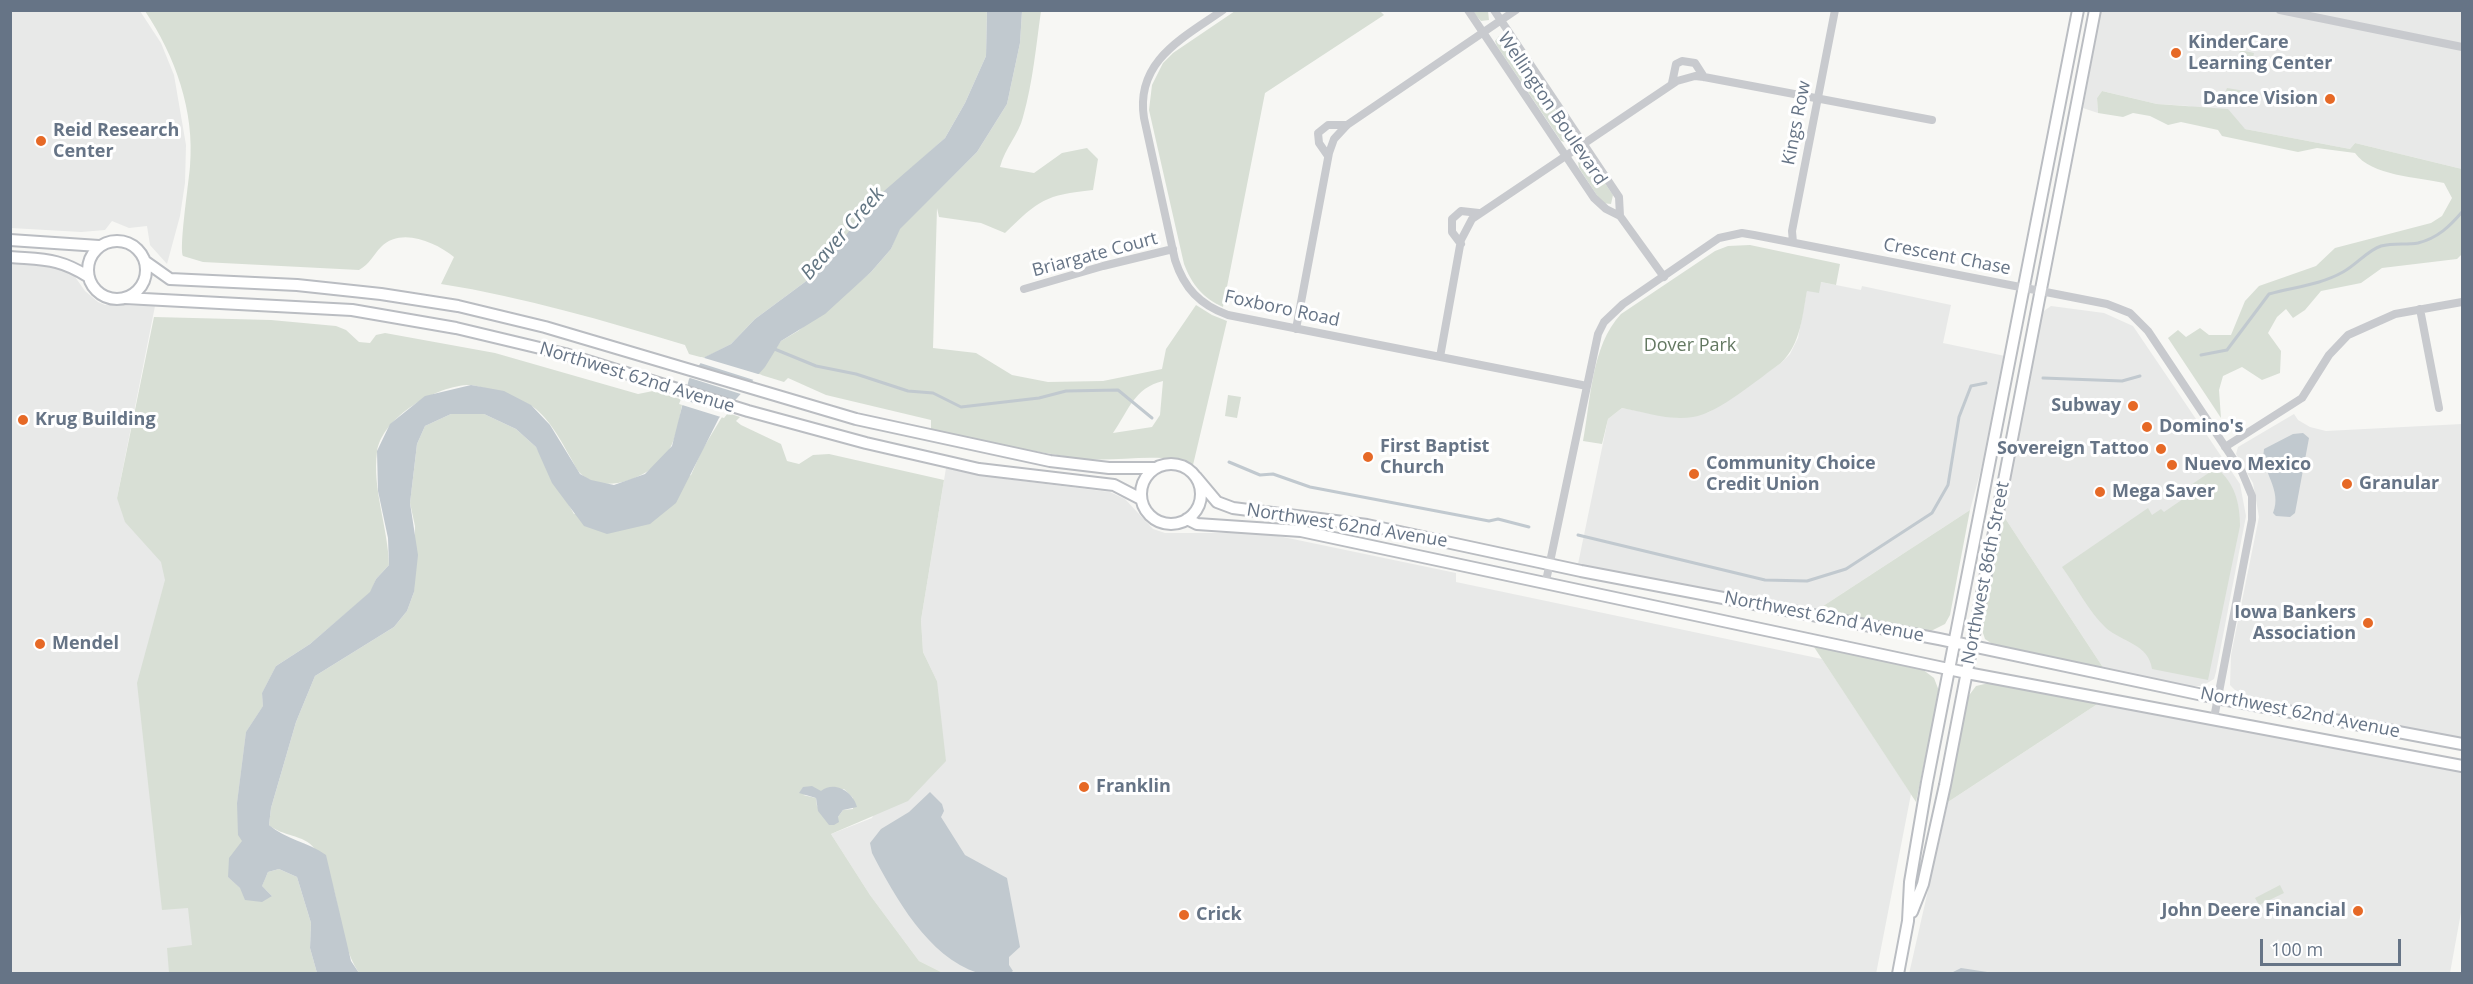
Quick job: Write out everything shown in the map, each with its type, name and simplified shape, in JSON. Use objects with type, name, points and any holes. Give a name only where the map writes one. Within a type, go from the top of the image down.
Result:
[{"type":"street","name":"Foxboro Road","points":[[1223,10],[1164,52],[1152,67],[1142,97],[1144,118],[1173,249],[1180,274],[1186,285],[1204,303],[1228,315],[1587,386]]},
{"type":"street","name":"Wellington Boulevard","points":[[1468,10],[1601,205],[1620,216],[1664,277]]},
{"type":"street","name":"Wellington Boulevard","points":[[1494,10],[1619,197],[1620,216]]},
{"type":"street","points":[[1296,329],[1328,156],[1334,140],[1347,125],[1516,10]]},
{"type":"street","name":"Kings Row","points":[[1792,242],[1792,231],[1835,10]]},
{"type":"street","name":"Northwest 86th Street","points":[[1898,974],[1908,921],[1910,882],[1949,670],[2078,10]]},
{"type":"street","name":"Northwest 86th Street","points":[[1908,921],[1923,884],[1967,673],[2096,10]]},
{"type":"street","points":[[2280,10],[2463,47]]},
{"type":"street","points":[[1672,83],[1676,64],[1682,61],[1695,63],[1704,77]]},
{"type":"street","points":[[1440,357],[1466,227],[1479,213],[1672,83],[1685,78],[1704,77],[1932,120]]},
{"type":"street","points":[[1328,156],[1319,143],[1318,133],[1328,124],[1347,125]]},
{"type":"street","points":[[1461,244],[1450,227],[1455,214],[1461,211],[1479,213]]},
{"type":"street","name":"Crescent Chase","points":[[1546,581],[1594,347],[1604,322],[1623,304],[1719,237],[1742,233],[2042,290],[2120,307],[2140,322],[2249,485],[2253,509],[2214,718]]},
{"type":"street","points":[[10,240],[99,246]]},
{"type":"street","points":[[121,240],[132,244],[141,251],[146,262],[147,273],[143,284],[136,293],[125,298],[114,299],[103,295],[94,288],[89,277],[88,266],[92,255],[99,246],[110,241],[121,240]]},
{"type":"street","name":"Briargate Court","points":[[1024,290],[1103,266],[1173,249]]},
{"type":"street","points":[[10,257],[66,263],[89,277]]},
{"type":"street","name":"Northwest 62nd Avenue","points":[[146,262],[170,279],[297,285],[381,294],[458,306],[545,327],[856,419],[1050,461],[1109,468],[1154,468]]},
{"type":"street","name":"Northwest 62nd Avenue","points":[[125,298],[363,312],[500,338],[565,354],[748,411],[866,443],[979,469],[1114,485],[1141,500]]},
{"type":"street","points":[[2225,447],[2302,398],[2329,355],[2348,335],[2395,314],[2463,302]]},
{"type":"street","points":[[2420,309],[2439,408]]},
{"type":"street","points":[[1165,464],[1176,464],[1188,468],[1196,477],[1200,488],[1200,500],[1196,511],[1187,519],[1176,524],[1164,524],[1154,519],[1145,510],[1141,500],[1141,488],[1145,477],[1154,468],[1165,464]]},
{"type":"street","name":"Northwest 62nd Avenue","points":[[1196,477],[1216,502],[1233,508],[1367,525],[1550,565],[1972,645],[2217,698],[2463,744]]},
{"type":"street","name":"Northwest 62nd Avenue","points":[[1187,519],[1197,524],[1301,531],[1546,581],[1949,670],[2463,766]]},
{"type":"shaded area","points":[[11,10],[140,11],[161,43],[174,75],[186,145],[185,183],[180,216],[167,264],[150,245],[147,226],[129,228],[112,221],[105,230],[81,232],[11,228]]},
{"type":"shaded area","points":[[987,11],[1022,11],[1020,43],[1007,104],[977,152],[900,229],[891,249],[871,272],[825,314],[781,341],[765,367],[719,418],[676,503],[650,524],[607,534],[584,526],[552,483],[536,447],[516,429],[484,414],[451,414],[425,426],[417,444],[410,503],[418,555],[414,592],[407,611],[394,627],[315,676],[296,722],[271,808],[269,825],[282,834],[326,855],[351,961],[359,973],[317,973],[310,948],[311,923],[297,877],[279,869],[268,872],[262,886],[272,896],[262,902],[245,900],[240,888],[228,877],[229,858],[242,841],[238,835],[237,803],[246,732],[263,706],[262,693],[276,666],[310,644],[370,592],[376,579],[389,565],[388,538],[378,491],[377,451],[390,424],[425,396],[471,385],[504,391],[531,405],[550,425],[580,474],[591,480],[614,485],[645,474],[672,446],[689,379],[705,357],[731,344],[755,319],[805,282],[836,249],[868,205],[945,138],[965,103],[986,56]]},
{"type":"shaded area","points":[[2101,11],[2462,11],[2462,169],[2355,143],[2350,149],[2245,129],[2189,106],[2157,104],[2102,91],[2097,98],[2098,113],[2083,108]]},
{"type":"shaded area","points":[[10,262],[65,269],[73,274],[85,291],[105,305],[155,306],[117,498],[276,666],[262,973],[11,973]]},
{"type":"shaded area","points":[[1821,282],[1861,290],[1862,286],[1951,305],[1943,343],[2005,356],[1989,440],[1970,510],[1817,610],[1578,564],[1608,419],[1622,408],[1676,418],[1709,412],[1781,363],[1790,354],[1798,338],[1807,290]]},
{"type":"shaded area","points":[[2051,306],[2104,313],[2133,326],[2240,484],[2246,516],[2216,672],[2214,679],[2202,686],[2180,686],[2104,669],[2003,515],[2041,313]]},
{"type":"shaded area","points":[[2294,414],[2298,420],[2310,427],[2326,431],[2462,424],[2462,739],[2241,696],[2230,685],[2231,655],[2259,517],[2253,483],[2236,454],[2238,447]]},
{"type":"shaded area","points":[[2303,433],[2309,438],[2295,513],[2290,517],[2276,516],[2273,513],[2275,496],[2265,465],[2264,449],[2293,434]]},
{"type":"shaded area","points":[[946,468],[1006,479],[1110,492],[1125,499],[1153,529],[1165,533],[1264,533],[1456,573],[1456,582],[1822,659],[1911,794],[1876,974],[943,973],[919,961],[870,895],[831,834],[872,818],[937,681],[923,652],[921,620]]},
{"type":"shaded area","points":[[2099,703],[2462,771],[2462,907],[2450,973],[1909,974],[1948,802]]},
{"type":"shaded area","points":[[812,786],[821,791],[832,787],[843,789],[852,797],[857,807],[843,810],[838,817],[839,822],[829,825],[818,811],[816,798],[799,793],[803,787]]},
{"type":"shaded area","points":[[930,792],[942,804],[944,811],[941,817],[965,855],[1007,878],[1020,947],[1009,957],[1009,965],[1013,971],[1010,973],[990,975],[978,973],[944,954],[915,924],[902,906],[872,853],[870,843],[881,829],[909,812]]},
{"type":"shaded area","points":[[1961,968],[1994,973],[1951,973]]},
{"type":"green space","points":[[987,10],[986,56],[965,103],[945,138],[896,182],[805,282],[755,319],[731,344],[704,358],[689,354],[685,345],[595,319],[534,303],[441,284],[454,257],[428,242],[408,237],[389,241],[359,270],[203,262],[183,256],[183,228],[191,145],[186,105],[174,65],[145,11]]},
{"type":"green space","points":[[1022,11],[1041,11],[1032,77],[1023,117],[1000,167],[1034,173],[1062,153],[1087,148],[1098,159],[1093,190],[1064,194],[1044,201],[1026,213],[1005,233],[981,223],[939,217],[937,208],[933,348],[976,353],[1012,375],[1048,382],[1103,381],[1162,369],[1166,349],[1196,305],[1227,321],[1193,465],[1182,461],[1155,458],[1087,459],[1009,446],[931,429],[931,420],[826,395],[788,378],[784,382],[758,374],[781,341],[798,331],[871,272],[891,249],[899,229],[977,152],[1007,104],[1020,43]],"holes":[[[1163,381],[1160,415],[1152,427],[1113,433],[1139,394],[1153,384]]]},
{"type":"green space","points":[[1235,11],[1380,11],[1384,15],[1265,93],[1223,307],[1199,290],[1184,264],[1149,110],[1152,85],[1163,63],[1173,53]]},
{"type":"green space","points":[[1472,11],[1488,11],[1489,20],[1481,21]]},
{"type":"green space","points":[[1499,36],[1507,39],[1572,134],[1569,143],[1561,141],[1497,46],[1495,41]]},
{"type":"green space","points":[[2240,50],[2254,53],[2251,67],[2237,64]]},
{"type":"green space","points":[[2227,88],[2245,91],[2240,104],[2222,101]]},
{"type":"green space","points":[[2102,91],[2157,104],[2228,109],[2245,129],[2350,149],[2355,143],[2462,169],[2462,254],[2457,259],[2382,268],[2361,283],[2321,291],[2305,310],[2293,318],[2286,309],[2277,317],[2268,333],[2281,351],[2280,373],[2262,380],[2242,367],[2223,376],[2219,390],[2221,418],[2168,338],[2178,330],[2186,337],[2200,328],[2209,335],[2231,335],[2245,301],[2259,286],[2316,266],[2335,248],[2431,223],[2442,216],[2452,198],[2444,183],[2383,171],[2362,161],[2355,153],[2317,148],[2298,152],[2222,136],[2218,130],[2181,122],[2168,125],[2150,116],[2133,113],[2123,117],[2098,113],[2097,98]]},
{"type":"green space","points":[[1582,158],[1590,161],[1613,195],[1611,204],[1602,203],[1579,168],[1578,162]]},
{"type":"green space","name":"Dover Park","points":[[1750,245],[1840,264],[1836,285],[1821,282],[1819,293],[1807,291],[1800,329],[1788,355],[1781,363],[1738,394],[1703,414],[1675,418],[1622,408],[1608,419],[1602,444],[1583,441],[1598,357],[1611,327],[1621,314],[1715,251],[1728,246]]},
{"type":"green space","points":[[154,317],[271,320],[336,326],[346,330],[359,342],[370,343],[376,335],[385,333],[495,353],[638,394],[653,391],[683,400],[676,434],[666,455],[645,473],[618,483],[604,484],[592,481],[581,474],[552,428],[530,405],[500,393],[470,385],[442,391],[413,405],[400,415],[381,439],[376,466],[389,565],[376,579],[371,592],[310,644],[276,666],[262,693],[263,706],[246,732],[237,803],[243,841],[228,877],[240,888],[272,896],[262,886],[268,872],[279,869],[297,877],[311,923],[310,948],[317,973],[169,973],[167,948],[192,945],[188,908],[162,910],[137,683],[165,580],[161,562],[125,522],[117,498]]},
{"type":"green space","points":[[1228,395],[1241,397],[1237,418],[1225,416]]},
{"type":"green space","points":[[725,412],[740,417],[736,421],[741,425],[781,444],[787,461],[799,464],[813,455],[829,454],[944,480],[921,620],[923,652],[937,681],[946,761],[908,801],[831,834],[870,895],[919,961],[943,973],[359,973],[346,943],[335,894],[324,862],[305,840],[269,825],[271,808],[296,722],[315,676],[394,627],[407,611],[414,592],[415,526],[410,503],[417,444],[425,426],[451,414],[484,414],[516,429],[536,447],[574,514],[691,475],[702,450]],"holes":[[[844,789],[853,798],[853,809],[843,810],[838,817],[817,806],[816,798],[803,795]]]},
{"type":"green space","points":[[2216,468],[2228,480],[2235,494],[2240,526],[2208,680],[2152,669],[2146,654],[2134,644],[2112,633],[2100,622],[2062,567],[2148,508],[2152,515],[2161,509],[2164,512],[2186,497],[2182,491]]},
{"type":"green space","points":[[1970,510],[1950,615],[1945,624],[1929,632],[1817,610]]},
{"type":"green space","points":[[2003,515],[2104,669],[1994,645],[1985,639],[1981,627]]},
{"type":"green space","points":[[1814,647],[1922,669],[1934,678],[1939,691],[1916,802]]},
{"type":"green space","points":[[1989,683],[2099,703],[1948,802],[1967,698],[1976,686]]},
{"type":"green space","points":[[2280,885],[2284,893],[2259,905],[2255,898]]},
{"type":"pier","points":[[701,357],[762,375],[757,381],[697,362]]},
{"type":"pier","points":[[695,365],[755,383],[744,395],[687,377]]},
{"type":"pier","points":[[681,399],[728,413],[724,418],[679,404]]},
{"type":"waterway","points":[[2201,355],[2227,350],[2269,294],[2316,283],[2334,276],[2381,246],[2425,241],[2443,231],[2462,212]]},
{"type":"waterway","points":[[772,348],[816,366],[856,374],[908,391],[933,393],[961,407],[1039,398],[1066,391],[1118,390],[1152,418]]},
{"type":"waterway","points":[[2043,378],[2122,381],[2140,376]]},
{"type":"waterway","points":[[1578,535],[1765,580],[1807,581],[1846,569],[1932,513],[1948,485],[1959,417],[1971,386],[1986,383]]},
{"type":"waterway","points":[[1229,462],[1260,475],[1273,474],[1310,487],[1489,521],[1498,519],[1529,527]]},
{"type":"place","name":"KinderCare Learning Center","points":[[2176,53]]},
{"type":"place","name":"Dance Vision","points":[[2330,99]]},
{"type":"place","name":"Reid Research Center","points":[[41,141]]},
{"type":"place","name":"Subway","points":[[2133,406]]},
{"type":"place","name":"Krug Building","points":[[23,420]]},
{"type":"place","name":"Domino's","points":[[2147,427]]},
{"type":"place","name":"Sovereign Tattoo","points":[[2161,449]]},
{"type":"place","name":"First Baptist Church","points":[[1368,457]]},
{"type":"place","name":"Nuevo Mexico","points":[[2172,465]]},
{"type":"place","name":"Community Choice Credit Union","points":[[1694,474]]},
{"type":"place","name":"Granular","points":[[2347,484]]},
{"type":"place","name":"Mega Saver","points":[[2100,492]]},
{"type":"place","name":"Iowa Bankers Association","points":[[2368,623]]},
{"type":"place","name":"Mendel","points":[[40,644]]},
{"type":"place","name":"Franklin","points":[[1084,787]]},
{"type":"place","name":"John Deere Financial","points":[[2358,911]]},
{"type":"place","name":"Crick","points":[[1184,915]]},
{"type":"water label","name":"Beaver Creek","points":[[843,234]]}]
